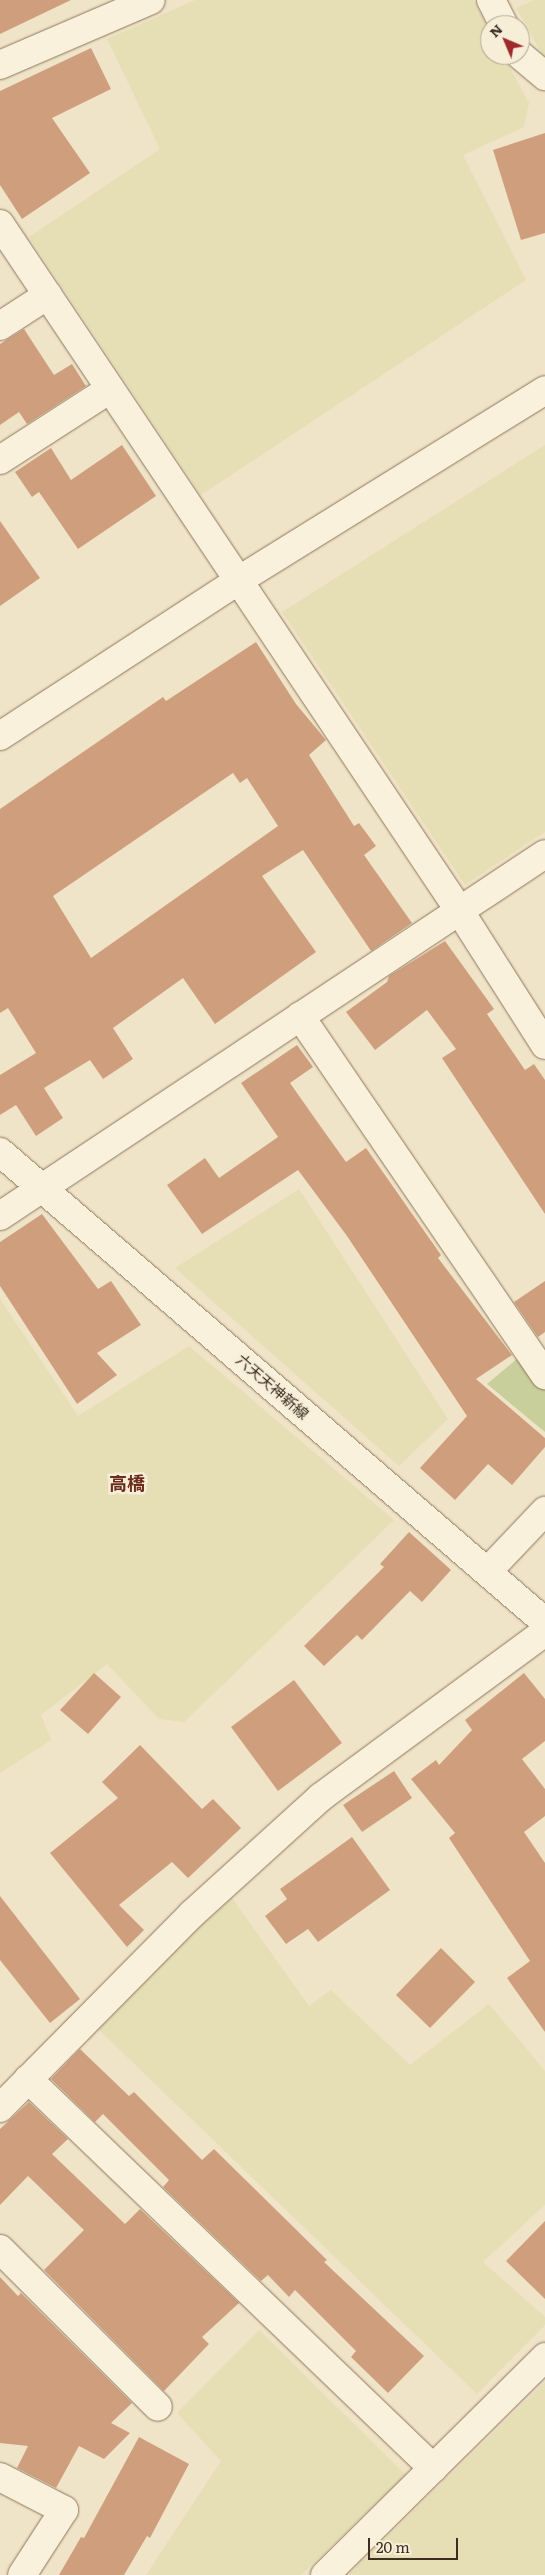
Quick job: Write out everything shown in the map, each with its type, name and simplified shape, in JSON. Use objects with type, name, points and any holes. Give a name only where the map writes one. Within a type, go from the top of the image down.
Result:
[{"type":"street","points":[[0,65],[151,0]]},
{"type":"street","points":[[491,0],[499,15]]},
{"type":"street","points":[[530,63],[545,76]]},
{"type":"street","points":[[0,224],[459,910],[545,1045]]},
{"type":"street","points":[[0,326],[48,295]]},
{"type":"street","points":[[0,460],[110,389]]},
{"type":"street","points":[[0,736],[239,580],[545,390]]},
{"type":"street","points":[[0,1216],[545,854]]},
{"type":"street","points":[[300,1016],[545,1375]]},
{"type":"street","name":"六天天神新線","points":[[0,1152],[545,1622]]},
{"type":"street","points":[[488,1572],[545,1511]]},
{"type":"street","points":[[0,2108],[192,1914],[320,1797],[545,1632]]},
{"type":"street","points":[[28,2079],[433,2468]]},
{"type":"street","points":[[0,2249],[158,2407]]},
{"type":"street","points":[[325,2575],[545,2357]]},
{"type":"street","points":[[0,2477],[64,2510],[22,2575]]},
{"type":"shaded area","points":[[195,0],[473,0],[481,15],[480,65],[508,65],[529,103],[524,127],[463,155],[526,280],[201,495],[29,237],[160,149],[107,39]]},
{"type":"shaded area","points":[[534,0],[545,0],[545,59],[530,33],[530,15],[520,15],[516,8]]},
{"type":"shaded area","points":[[545,445],[545,832],[465,885],[282,612]]},
{"type":"shaded area","points":[[299,1189],[448,1419],[399,1466],[175,1268]]},
{"type":"shaded area","points":[[0,1299],[78,1416],[189,1346],[394,1520],[184,1722],[159,1719],[107,1664],[41,1715],[51,1740],[0,1773]]},
{"type":"shaded area","points":[[229,1894],[309,2006],[331,1990],[410,2065],[489,2004],[545,2071],[545,2205],[483,2262],[545,2317],[545,2325],[477,2394],[97,2028]]},
{"type":"shaded area","points":[[259,2330],[406,2475],[301,2575],[146,2575],[221,2461],[177,2413]]},
{"type":"shaded area","points":[[545,2382],[545,2575],[348,2575]]},
{"type":"green space","points":[[524,1353],[545,1384],[545,1432],[487,1384]]},
{"type":"building","points":[[0,0],[71,0],[0,34]]},
{"type":"building","points":[[91,48],[111,89],[52,118],[90,173],[22,219],[0,185],[0,91]]},
{"type":"building","points":[[545,133],[545,233],[521,240],[493,150]]},
{"type":"building","points":[[24,329],[54,375],[72,364],[86,386],[27,424],[19,412],[0,425],[0,344]]},
{"type":"building","points":[[122,445],[156,496],[78,549],[39,492],[32,497],[15,472],[51,448],[71,480]]},
{"type":"building","points":[[0,521],[40,578],[0,606]]},
{"type":"building","points":[[256,642],[296,704],[326,740],[309,755],[354,826],[359,823],[376,846],[364,855],[412,923],[371,951],[303,850],[262,876],[316,952],[215,1024],[183,978],[113,1028],[133,1059],[103,1079],[90,1060],[44,1088],[63,1118],[36,1136],[16,1105],[0,1115],[0,1075],[36,1053],[8,1008],[0,1013],[0,809],[163,697],[166,701]],"holes":[[[233,773],[240,783],[247,778],[278,826],[91,958],[53,896]]]},
{"type":"building","points":[[445,941],[494,1009],[487,1014],[525,1070],[534,1064],[545,1080],[545,1214],[442,1058],[456,1049],[427,1010],[375,1050],[346,1012],[387,982],[389,976]]},
{"type":"building","points":[[297,1045],[313,1067],[290,1083],[346,1162],[366,1148],[441,1255],[438,1258],[512,1355],[476,1379],[545,1438],[545,1447],[512,1485],[488,1464],[455,1500],[420,1468],[467,1416],[347,1236],[298,1170],[202,1234],[167,1185],[205,1158],[219,1178],[278,1137],[241,1083]]},
{"type":"building","points":[[42,1214],[98,1289],[111,1281],[141,1325],[97,1353],[117,1375],[77,1404],[0,1286],[0,1242]]},
{"type":"building","points":[[545,1281],[545,1332],[538,1337],[514,1302]]},
{"type":"building","points":[[409,1532],[451,1570],[422,1602],[410,1591],[362,1640],[357,1635],[324,1666],[304,1646],[384,1567],[380,1564]]},
{"type":"building","points":[[94,1673],[121,1697],[88,1734],[60,1710]]},
{"type":"building","points":[[524,1673],[545,1699],[545,1741],[522,1759],[545,1789],[545,1816],[524,1832],[545,1863],[545,2032],[507,1978],[530,1961],[449,1838],[455,1833],[411,1779],[436,1760],[439,1765],[472,1730],[465,1720]]},
{"type":"building","points":[[294,1680],[342,1743],[278,1791],[231,1727]]},
{"type":"building","points":[[140,1745],[202,1809],[213,1799],[241,1828],[188,1878],[172,1862],[119,1905],[144,1930],[127,1947],[50,1853],[118,1798],[102,1782]]},
{"type":"building","points":[[394,1771],[412,1798],[362,1832],[343,1805]]},
{"type":"building","points":[[352,1837],[390,1890],[318,1942],[308,1929],[286,1944],[265,1916],[287,1899],[280,1889]]},
{"type":"building","points":[[0,1896],[80,1999],[50,2023],[0,1960]]},
{"type":"building","points":[[441,1948],[475,1982],[430,2028],[396,1995]]},
{"type":"building","points":[[80,2049],[129,2096],[134,2092],[202,2160],[214,2149],[327,2260],[324,2262],[424,2356],[388,2393],[351,2357],[356,2351],[295,2290],[289,2297],[268,2275],[261,2281],[163,2187],[169,2180],[103,2114],[95,2122],[51,2079]]},
{"type":"building","points":[[29,2102],[68,2139],[52,2154],[125,2224],[140,2209],[239,2303],[202,2337],[209,2344],[164,2391],[44,2270],[84,2230],[28,2176],[0,2205],[0,2129]]},
{"type":"building","points":[[545,2221],[545,2299],[506,2261]]},
{"type":"building","points":[[0,2277],[18,2296],[21,2293],[132,2403],[111,2423],[130,2433],[104,2459],[79,2446],[56,2488],[17,2468],[28,2446],[0,2443]]},
{"type":"building","points":[[139,2437],[189,2464],[150,2538],[147,2536],[124,2575],[59,2575],[81,2537],[84,2538]]},
{"type":"district","name":"高橋","points":[[127,1483]]}]
